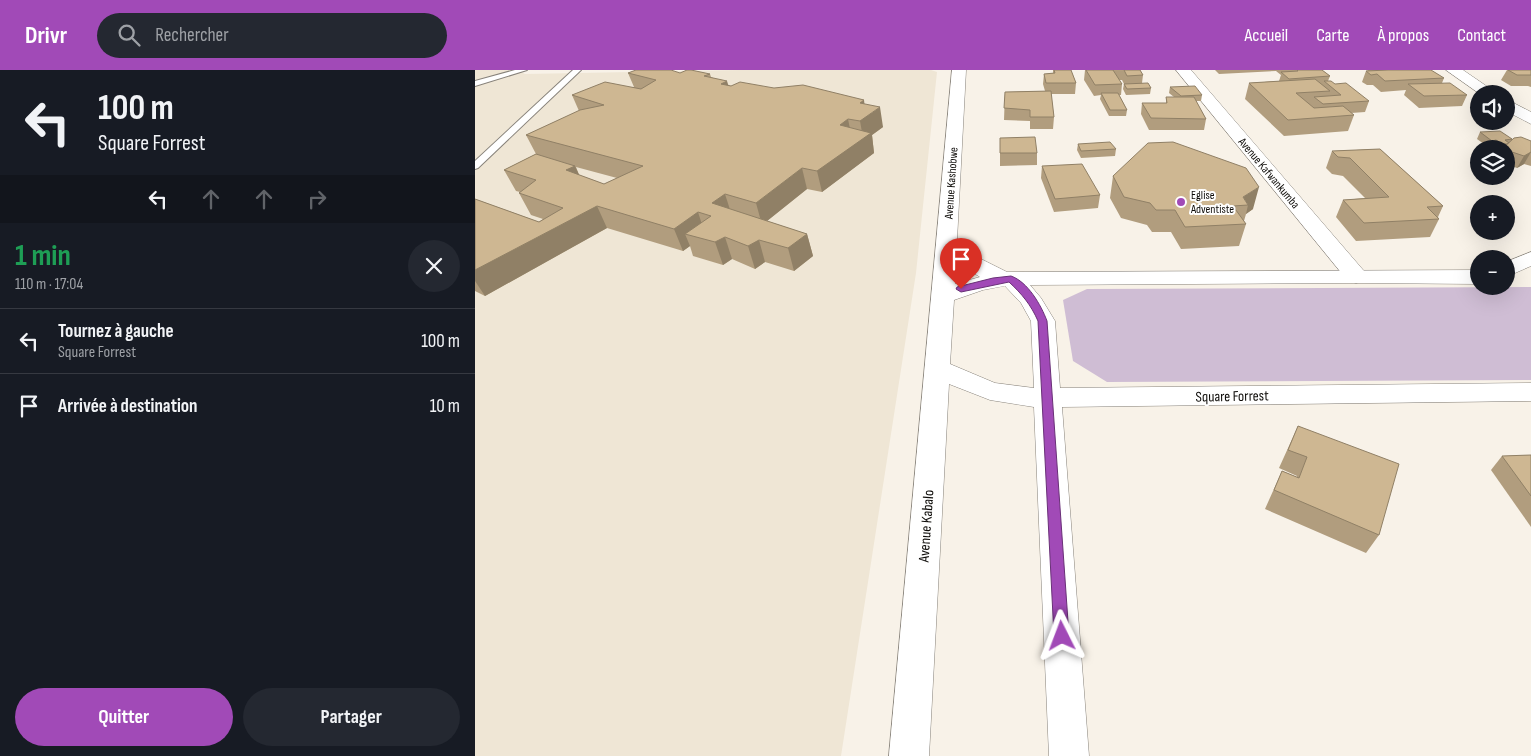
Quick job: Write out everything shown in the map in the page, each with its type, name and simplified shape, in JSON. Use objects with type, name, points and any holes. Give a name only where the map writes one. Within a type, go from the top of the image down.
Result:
[{"type":"street","name":"Avenue Kashobwe","points":[[943,296],[959,70]]},
{"type":"street","name":"Avenue Kafwankumba","points":[[1183,70],[1356,276]]},
{"type":"street","points":[[1453,70],[1477,85]]},
{"type":"street","points":[[1515,109],[1531,119]]},
{"type":"street","points":[[947,241],[955,252],[966,260],[1008,279],[1027,294],[1043,321],[1069,756]]},
{"type":"street","points":[[1515,266],[1531,258]]},
{"type":"street","points":[[943,296],[969,286],[1008,279],[1470,277]]},
{"type":"street","points":[[1515,277],[1531,277]]},
{"type":"street","name":"Avenue Kabalo","points":[[909,756],[943,296]]},
{"type":"street","name":"Square Forrest","points":[[938,369],[990,391],[1018,396],[1047,398],[1531,392]]},
{"type":"lane","points":[[475,84],[523,70]]},
{"type":"lane","points":[[475,166],[577,70]]},
{"type":"shaded area","points":[[475,70],[517,70],[525,74],[739,70],[931,70],[937,72],[916,273],[841,756],[475,756]]},
{"type":"shaded area","points":[[1470,287],[1470,295],[1515,295],[1515,287],[1531,287],[1531,380],[1107,382],[1073,361],[1063,300],[1087,289]]},
{"type":"building","points":[[636,70],[671,70],[680,73],[691,70],[710,74],[704,76],[727,81],[721,84],[731,86],[740,82],[774,88],[803,85],[864,100],[860,103],[880,107],[860,121],[848,119],[840,125],[871,133],[817,171],[802,168],[756,203],[725,194],[712,203],[807,234],[788,248],[759,240],[748,246],[725,237],[715,242],[685,234],[711,216],[698,212],[674,229],[597,206],[475,270],[475,199],[539,222],[563,208],[519,193],[536,180],[504,170],[536,154],[575,166],[566,170],[604,184],[643,166],[526,135],[580,110],[604,105],[572,95],[605,82],[641,89],[656,80],[628,73]]},
{"type":"building","points":[[1054,70],[1071,70],[1076,83],[1046,83],[1044,74],[1055,73]]},
{"type":"building","points":[[1086,70],[1113,70],[1122,84],[1095,85]]},
{"type":"building","points":[[1124,70],[1140,70],[1143,75],[1127,76]]},
{"type":"building","points":[[1322,70],[1330,76],[1289,79],[1281,72]]},
{"type":"building","points":[[1431,70],[1444,78],[1385,81],[1377,74],[1371,75],[1366,71]]},
{"type":"building","points":[[1508,70],[1531,70],[1531,75],[1517,75]]},
{"type":"building","points":[[1315,79],[1330,91],[1296,93],[1314,108],[1343,106],[1354,115],[1288,120],[1249,83]]},
{"type":"building","points":[[1324,81],[1331,81],[1335,84],[1346,83],[1369,101],[1323,104],[1314,97],[1341,95]]},
{"type":"building","points":[[1148,83],[1151,88],[1127,89],[1124,84]]},
{"type":"building","points":[[1450,83],[1467,95],[1424,96],[1408,84]]},
{"type":"building","points":[[1195,86],[1202,95],[1181,96],[1170,87]]},
{"type":"building","points":[[1051,91],[1054,117],[1030,117],[1030,110],[1004,108],[1005,92]]},
{"type":"building","points":[[1101,93],[1118,93],[1127,110],[1110,110]]},
{"type":"building","points":[[1166,97],[1194,97],[1206,119],[1151,118],[1142,103],[1167,103]]},
{"type":"building","points":[[1500,131],[1512,139],[1491,140],[1480,132]]},
{"type":"building","points":[[1035,137],[1037,153],[1000,153],[1000,138]]},
{"type":"building","points":[[1521,137],[1531,141],[1531,152],[1524,156],[1515,153],[1515,140],[1512,140]]},
{"type":"building","points":[[1110,142],[1116,149],[1081,151],[1078,144]]},
{"type":"building","points":[[1173,142],[1246,168],[1259,187],[1243,197],[1248,205],[1233,206],[1246,224],[1185,227],[1175,210],[1156,210],[1150,203],[1124,197],[1113,176],[1148,143]]},
{"type":"building","points":[[1380,149],[1443,206],[1427,207],[1439,219],[1364,223],[1343,200],[1389,197],[1350,158],[1338,157],[1332,151]]},
{"type":"building","points":[[1082,164],[1100,195],[1055,199],[1042,166]]},
{"type":"building","points":[[1298,426],[1399,464],[1379,535],[1274,490],[1282,471],[1299,478],[1307,457],[1288,450]]},
{"type":"building","points":[[1531,455],[1531,496],[1502,456]]},
{"type":"place","name":"Eglise Adventiste","points":[[1181,202]]},
{"type":"route","points":[[961,289],[993,281],[1011,279],[1027,294],[1043,321],[1062,636]]}]
